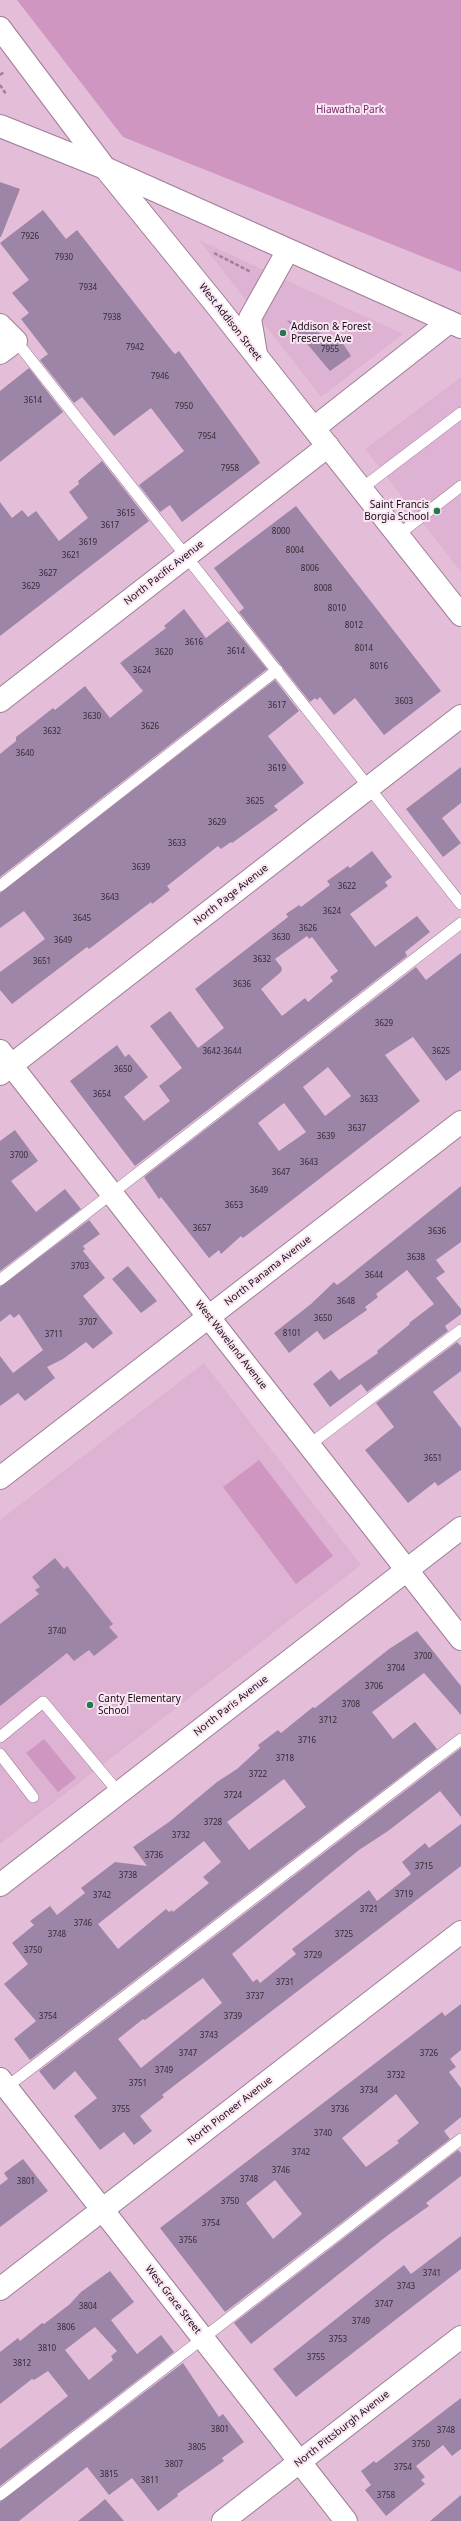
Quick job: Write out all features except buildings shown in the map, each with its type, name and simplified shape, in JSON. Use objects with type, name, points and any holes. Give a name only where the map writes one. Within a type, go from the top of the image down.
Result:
[{"type":"street","name":"West Addison Street","points":[[0,28],[105,168],[256,354],[461,615]]},
{"type":"street","points":[[0,126],[105,168],[455,325],[314,428]]},
{"type":"street","points":[[256,354],[250,318],[288,250]]},
{"type":"street","points":[[0,325],[8,347]]},
{"type":"street","name":"North Pacific Avenue","points":[[0,701],[328,446]]},
{"type":"street","name":"North Page Avenue","points":[[4,1063],[369,788],[461,716]]},
{"type":"street","name":"West Waveland Avenue","points":[[4,1063],[113,1194],[461,1639]]},
{"type":"street","name":"North Panama Avenue","points":[[0,1478],[461,1122]]},
{"type":"street","name":"North Paris Avenue","points":[[0,1884],[461,1528]]},
{"type":"street","name":"North Pioneer Avenue","points":[[0,2289],[461,1932]]},
{"type":"street","name":"West Grace Street","points":[[2,2086],[102,2210],[346,2521]]},
{"type":"street","name":"North Pittsburgh Avenue","points":[[223,2521],[461,2337]]},
{"type":"lane","points":[[8,347],[187,556],[461,904]]},
{"type":"lane","points":[[361,488],[461,413]]},
{"type":"lane","points":[[398,535],[461,486]]},
{"type":"lane","points":[[0,886],[277,670]]},
{"type":"lane","points":[[0,1280],[461,923]]},
{"type":"lane","points":[[309,1445],[461,1330]]},
{"type":"lane","points":[[0,1737],[43,1702],[119,1793]]},
{"type":"lane","points":[[2,2086],[461,1739]]},
{"type":"lane","points":[[0,1754],[33,1797]]},
{"type":"lane","points":[[0,2495],[461,2139]]},
{"type":"path","points":[[0,75],[4,72]]},
{"type":"path","points":[[0,85],[6,94]]},
{"type":"path","points":[[214,253],[257,275]]},
{"type":"shaded area","points":[[199,240],[403,334],[321,397]]},
{"type":"shaded area","name":"Saint Francis Borgia School","points":[[461,377],[461,572],[365,449]]},
{"type":"shaded area","name":"Canty Elementary School","points":[[204,1363],[361,1565],[0,1844],[0,1520]]},
{"type":"green space","name":"Hiawatha Park","points":[[17,0],[461,0],[461,272],[123,137]]},
{"type":"green space","points":[[259,1460],[333,1556],[296,1584],[223,1487]]},
{"type":"green space","points":[[44,1739],[76,1778],[58,1792],[26,1753]]},
{"type":"place","name":"Addison & Forest Preserve Ave","points":[[283,333]]},
{"type":"place","name":"Saint Francis Borgia School","points":[[437,511]]},
{"type":"place","name":"Canty Elementary School","points":[[90,1705]]}]
